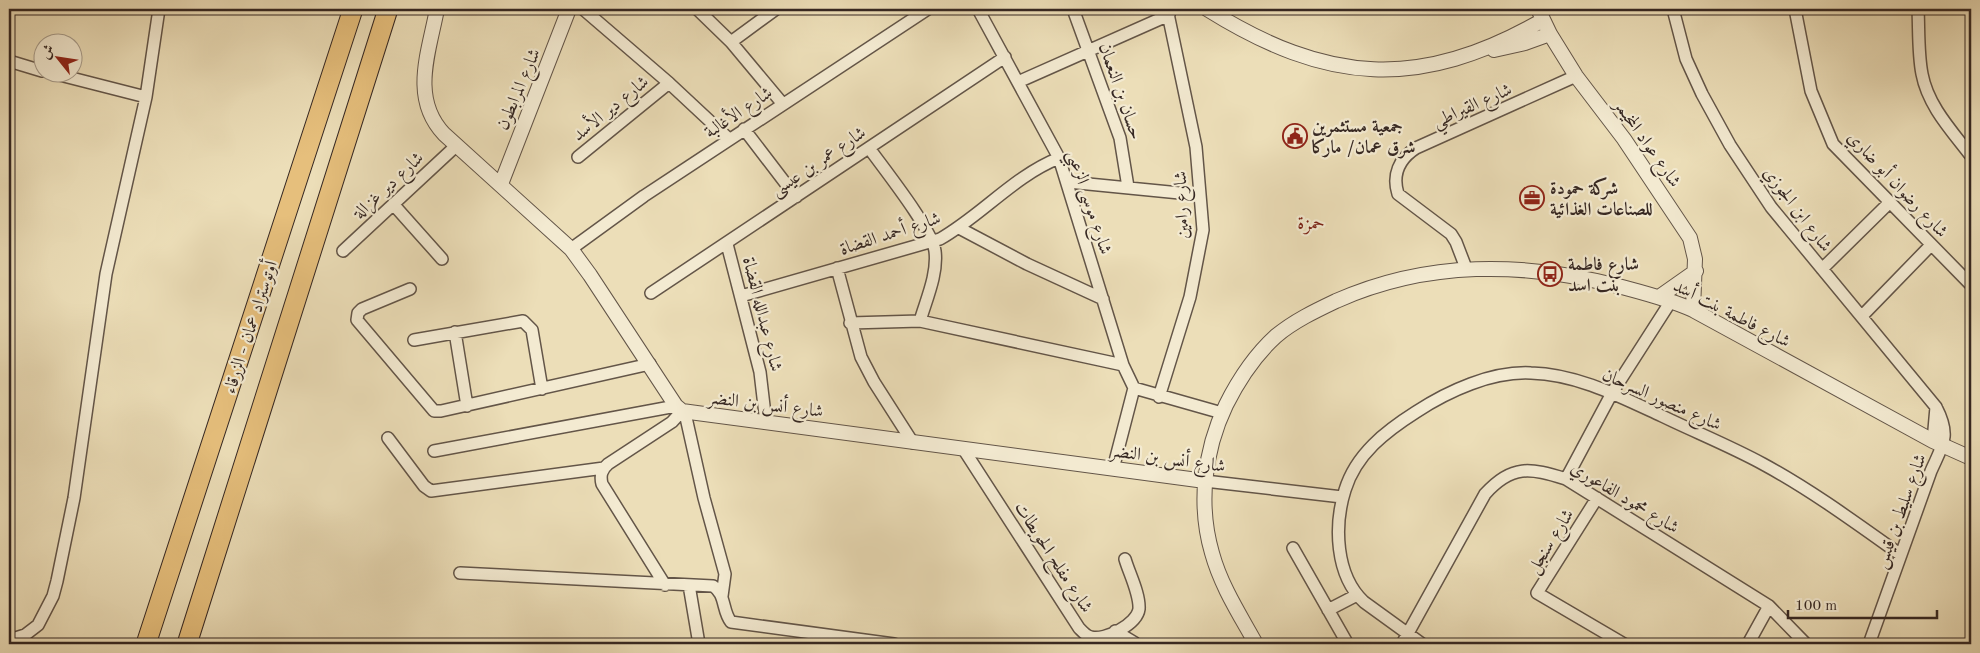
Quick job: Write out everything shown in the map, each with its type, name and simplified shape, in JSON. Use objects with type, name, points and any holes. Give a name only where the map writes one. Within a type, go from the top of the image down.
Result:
[{"type":"highway","name":"أوتوستراد عمان - الزرقاء","points":[[146,644],[353,9]]},
{"type":"highway","name":"أوتوستراد عمان - الزرقاء","points":[[188,644],[388,9]]},
{"type":"street","points":[[9,640],[25,635],[38,625],[53,596],[57,581],[74,498],[106,274],[146,98],[160,9]]},
{"type":"street","points":[[437,9],[424,78],[425,98],[430,116],[436,126],[571,250],[681,410],[725,574],[722,596],[725,614],[731,622],[739,624],[894,644]]},
{"type":"street","name":"شارع المرابطون","points":[[500,184],[569,9]]},
{"type":"street","name":"شارع دير الأسد","points":[[578,157],[669,83],[583,9]]},
{"type":"street","points":[[697,9],[731,42],[782,103]]},
{"type":"street","points":[[731,42],[776,9]]},
{"type":"street","name":"شارع الأغالبة","points":[[571,250],[644,196],[782,103],[928,9]]},
{"type":"street","name":"شارع موسى الزعبي","points":[[978,9],[1059,158],[1068,182],[1123,365],[1134,388]]},
{"type":"street","name":"حسان بن النعمان","points":[[1073,9],[1120,138],[1128,186]]},
{"type":"street","points":[[1206,9],[1265,42],[1303,56],[1347,67],[1384,70],[1417,68],[1526,43],[1550,34]]},
{"type":"street","name":"شارع ابن الجوزي","points":[[1673,9],[1686,59],[1730,145],[1771,208],[1936,407],[1938,444]]},
{"type":"street","name":"شارع رضوان أبو ضاري","points":[[1795,9],[1811,91],[1833,144],[1971,285]]},
{"type":"street","points":[[1918,9],[1921,73],[1929,98],[1941,118],[1971,156]]},
{"type":"street","points":[[1018,82],[1089,51],[1168,12]]},
{"type":"street","name":"شارع رامين","points":[[1159,397],[1190,296],[1203,230],[1196,147],[1168,12]]},
{"type":"street","points":[[1464,56],[1540,14]]},
{"type":"street","name":"شارع عواد المخيمر","points":[[1540,14],[1576,76],[1624,139],[1690,238],[1696,259],[1693,310]]},
{"type":"street","name":"شارع عمر بن عيسى","points":[[651,293],[1005,57]]},
{"type":"street","points":[[9,61],[32,68]]},
{"type":"street","name":"شارع القيراطي","points":[[1466,268],[1451,234],[1398,194],[1395,178],[1402,159],[1416,148],[1576,76]]},
{"type":"street","points":[[82,81],[146,98]]},
{"type":"street","points":[[669,83],[729,139]]},
{"type":"street","points":[[744,129],[796,197]]},
{"type":"street","name":"شارع دير غزالة","points":[[343,250],[457,145]]},
{"type":"street","points":[[869,148],[932,241],[935,260],[920,321]]},
{"type":"street","name":"شارع أحمد القضاة","points":[[742,296],[932,241],[959,228],[1020,178],[1042,165],[1059,158]]},
{"type":"street","points":[[1068,182],[1128,186],[1200,195]]},
{"type":"street","points":[[1822,269],[1890,202]]},
{"type":"street","points":[[392,204],[442,259]]},
{"type":"street","points":[[959,228],[1027,264],[1103,298]]},
{"type":"street","name":"شارع عبدالله القضاة","points":[[727,244],[762,377],[766,423]]},
{"type":"street","points":[[1862,316],[1931,245]]},
{"type":"street","points":[[837,268],[850,323],[870,375],[913,443]]},
{"type":"street","name":"شارع فاطمة بنت أسد","points":[[1256,644],[1223,584],[1214,561],[1205,518],[1204,481],[1210,449],[1222,413],[1245,370],[1276,336],[1299,320],[1354,293],[1392,280],[1466,268],[1563,273],[1665,299],[1693,310],[1938,444],[1971,458]]},
{"type":"street","points":[[1566,479],[1665,299],[1696,271]]},
{"type":"street","points":[[410,289],[362,309],[358,313],[357,320],[431,409],[441,412],[650,364]]},
{"type":"street","points":[[414,340],[519,320],[527,323],[532,330],[542,388]]},
{"type":"street","points":[[850,323],[920,321],[1123,365]]},
{"type":"street","points":[[456,332],[467,406]]},
{"type":"street","name":"شارع منصور السرحان","points":[[1422,644],[1404,639],[1356,595],[1348,580],[1340,555],[1339,533],[1342,497],[1353,470],[1373,444],[1394,426],[1426,405],[1450,393],[1497,376],[1530,373],[1556,376],[1612,393],[1769,467],[1845,515],[1901,554]]},
{"type":"street","points":[[1113,469],[1134,388],[1159,397],[1222,413]]},
{"type":"street","points":[[434,451],[681,410]]},
{"type":"street","points":[[665,585],[602,484],[601,473],[604,468],[672,422],[681,410]]},
{"type":"street","name":"شارع أنس بن النضر","points":[[681,410],[964,450],[1342,497]]},
{"type":"street","points":[[388,438],[424,486],[432,491],[604,468]]},
{"type":"street","name":"شارع سليط بن قيس","points":[[1869,644],[1938,444]]},
{"type":"street","name":"شارع مفلح الحويطات","points":[[964,450],[1079,628],[1087,635],[1098,638],[1116,631],[1131,622]]},
{"type":"street","name":"شارع محمود الفاعوري","points":[[1404,639],[1485,494],[1494,483],[1515,472],[1528,469],[1566,479],[1769,606],[1806,644]]},
{"type":"street","name":"شارع سنجل","points":[[1597,498],[1538,593],[1624,644]]},
{"type":"street","points":[[1293,548],[1346,641]]},
{"type":"street","points":[[1125,560],[1138,602],[1138,612],[1131,622],[1136,644]]},
{"type":"street","points":[[460,573],[713,586],[722,596]]},
{"type":"street","points":[[689,585],[699,644]]},
{"type":"street","points":[[1328,610],[1356,595]]},
{"type":"street","points":[[1748,644],[1769,606]]},
{"type":"street","points":[[1116,631],[1136,644]]},
{"type":"place","name":"جمعية مستثمرين شرق عمان/ ماركا","points":[[1295,136]]},
{"type":"place","name":"شركة حمودة للصناعات الغذائية","points":[[1532,198]]},
{"type":"place","name":"شارع فاطمة بنت اسد","points":[[1550,274]]},
{"type":"district","name":"حمزة","points":[[1311,222]]}]
